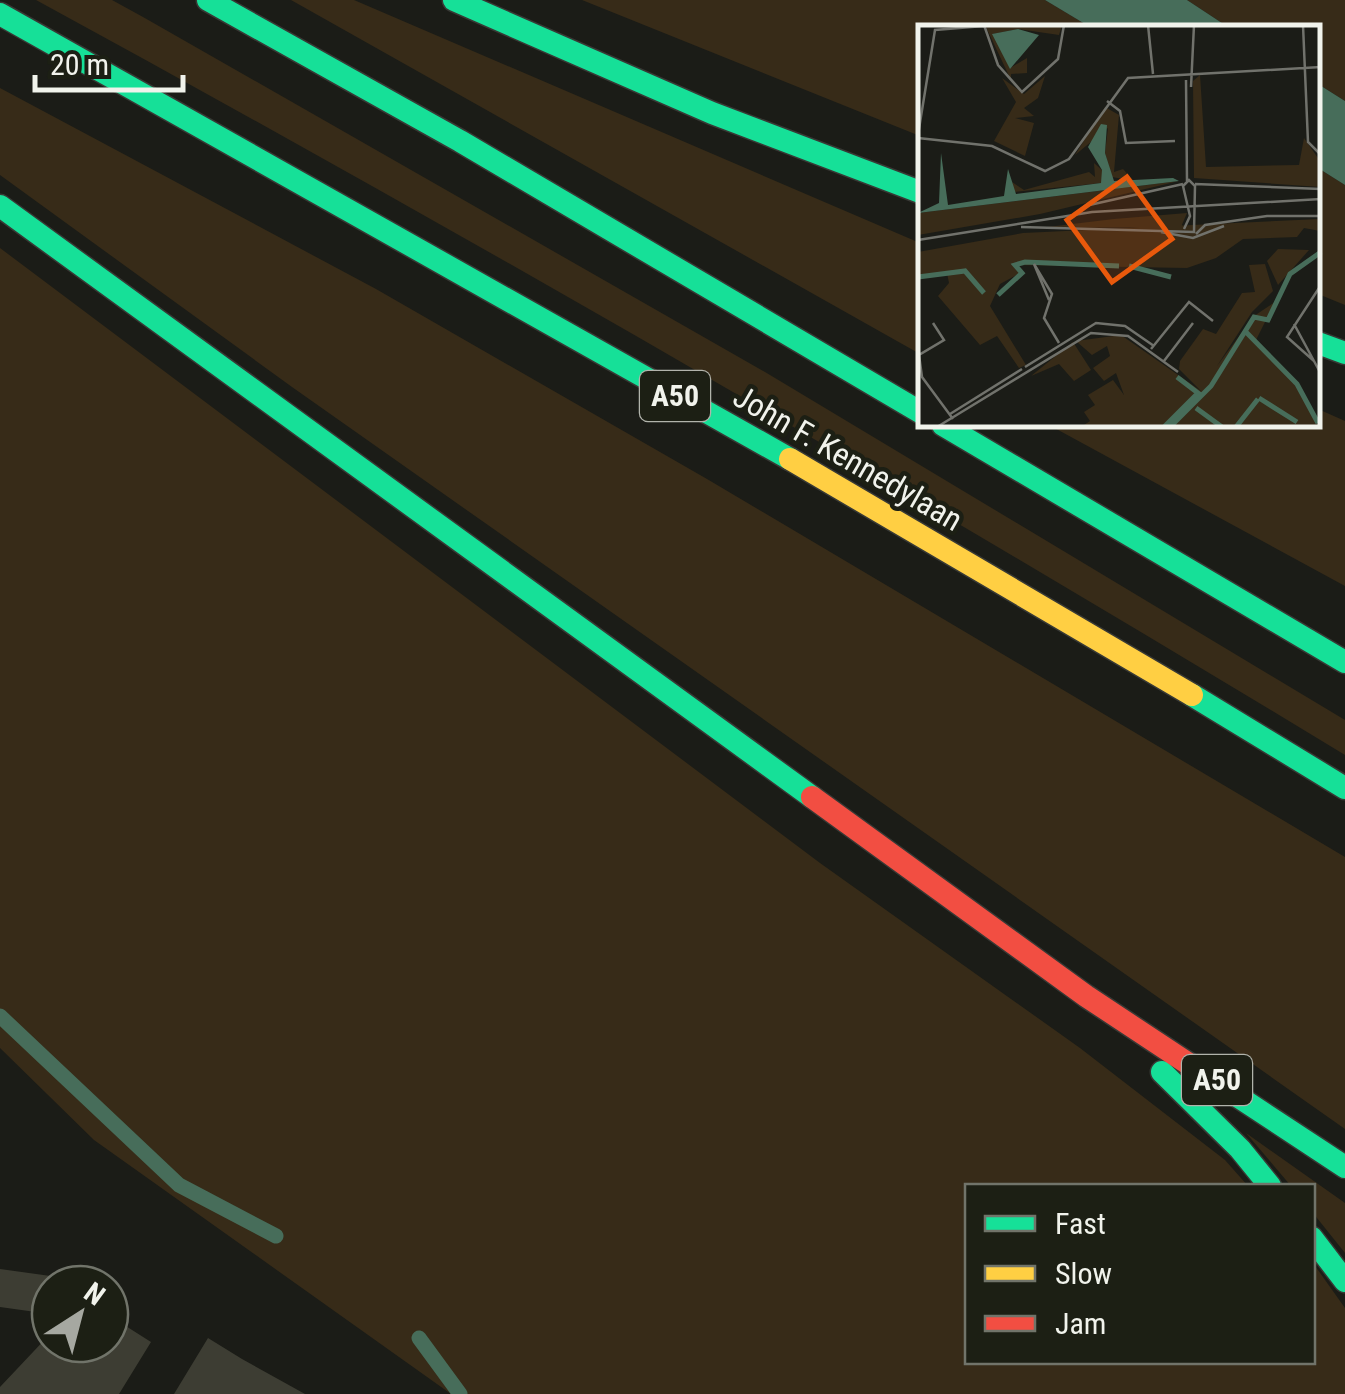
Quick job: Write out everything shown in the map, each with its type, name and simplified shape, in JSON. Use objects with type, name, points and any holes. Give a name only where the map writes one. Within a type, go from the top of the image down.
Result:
[{"type":"highway","points":[[208,0],[460,140],[918,411]]},
{"type":"highway","points":[[454,0],[712,113],[918,191]]},
{"type":"highway","name":"John F. Kennedylaan","points":[[0,14],[414,246],[1012,590],[1345,788]]},
{"type":"highway","name":"A50","points":[[0,206],[1086,996],[1345,1167]]},
{"type":"highway","points":[[1320,344],[1345,354]]},
{"type":"highway","points":[[947,428],[1345,662]]},
{"type":"highway","name":"A50","points":[[1086,996],[1240,1149],[1268,1184]]},
{"type":"highway","points":[[1315,1242],[1345,1282]]},
{"type":"shaded area","points":[[36,0],[112,0],[765,372],[1345,720],[1345,755],[695,370]]},
{"type":"shaded area","points":[[291,0],[354,0],[918,242],[918,353]]},
{"type":"shaded area","points":[[582,0],[1045,0],[1087,25],[918,25],[918,135]]},
{"type":"shaded area","points":[[1045,0],[1187,0],[1225,25],[1087,25]]},
{"type":"shaded area","points":[[1187,0],[1345,0],[1345,101],[1320,85],[1320,25],[1225,25]]},
{"type":"shaded area","points":[[1320,85],[1345,101],[1345,185],[1320,169]]},
{"type":"shaded area","points":[[0,88],[376,289],[707,479],[1345,857],[1345,1129],[292,387],[0,175]]},
{"type":"shaded area","points":[[1320,169],[1345,185],[1345,305],[1320,295]]},
{"type":"shaded area","points":[[0,248],[820,863],[1080,1048],[1225,1160],[1246,1184],[965,1184],[965,1364],[1315,1364],[1315,1266],[1345,1308],[1345,1394],[451,1394],[94,1140],[0,1048]]},
{"type":"shaded area","points":[[1320,410],[1345,421],[1345,586],[1055,428],[1320,428]]},
{"type":"shaded area","points":[[1246,1133],[1345,1203],[1345,1253],[1315,1216],[1315,1184],[1289,1184]]},
{"type":"building","points":[[0,1269],[30,1273],[30,1311],[0,1307]]},
{"type":"building","points":[[130,1329],[151,1342],[119,1394],[0,1394],[0,1387],[30,1355],[30,1364],[130,1364]]},
{"type":"building","points":[[208,1338],[242,1359],[305,1394],[174,1394]]},
{"type":"waterway","points":[[0,1016],[179,1185],[276,1236]]},
{"type":"waterway","points":[[419,1338],[460,1394]]},
{"type":"traffic: fast","points":[[208,0],[460,141],[918,411]]},
{"type":"traffic: fast","points":[[454,0],[712,113],[918,191]]},
{"type":"traffic: fast","points":[[0,14],[790,459]]},
{"type":"traffic: fast","points":[[0,206],[812,797]]},
{"type":"traffic: fast","points":[[1320,344],[1345,353]]},
{"type":"traffic: fast","points":[[948,428],[1345,662]]},
{"type":"traffic: fast","points":[[1192,695],[1345,788]]},
{"type":"traffic: fast","points":[[1162,1072],[1240,1149],[1268,1184]]},
{"type":"traffic: fast","points":[[1216,1082],[1345,1167]]},
{"type":"traffic: fast","points":[[1315,1242],[1345,1281]]},
{"type":"traffic: slow","points":[[790,459],[1192,695]]},
{"type":"traffic: jam","points":[[812,797],[1086,996],[1216,1082]]}]
